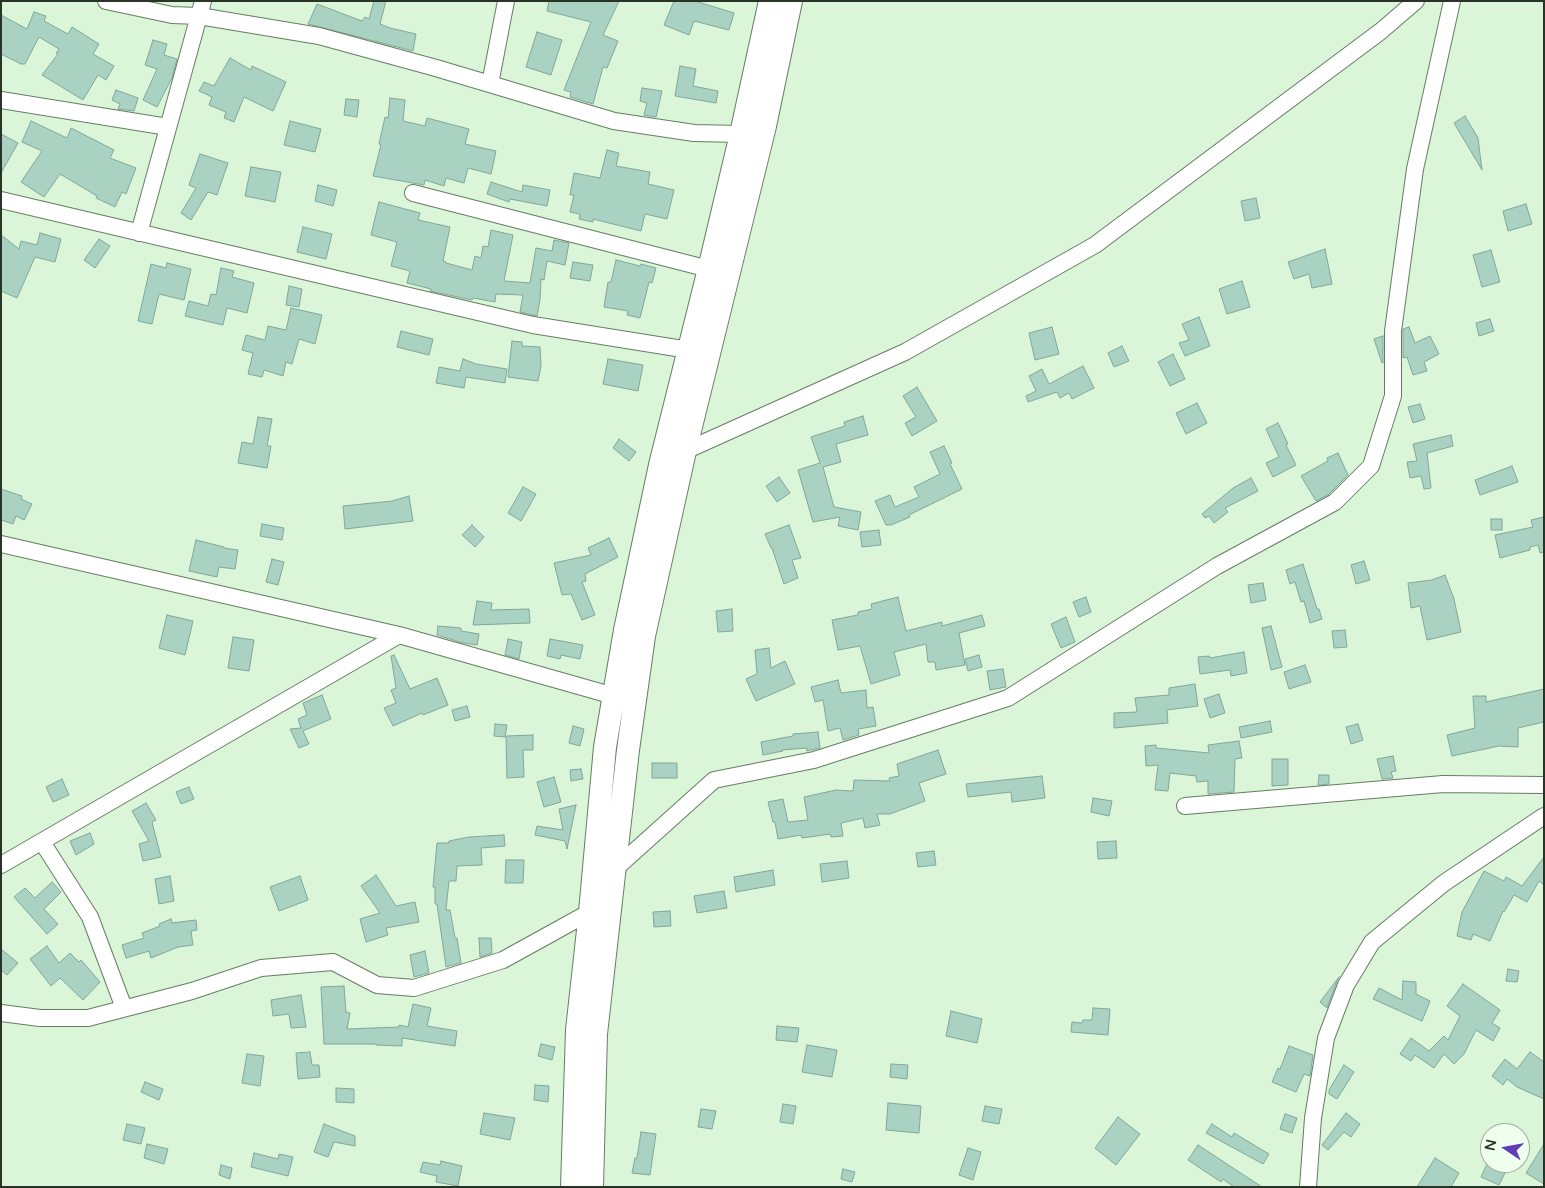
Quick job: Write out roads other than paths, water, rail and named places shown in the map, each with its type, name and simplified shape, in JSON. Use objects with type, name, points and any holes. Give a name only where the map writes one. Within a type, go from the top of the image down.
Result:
[{"type":"main road","points":[[572,1187],[577,1030],[604,756],[625,630],[660,465],[710,269],[770,1]]},
{"type":"main road","points":[[592,1187],[596,1034],[628,750],[644,636],[685,451],[765,126],[791,1]]},
{"type":"street","points":[[106,1],[172,15],[201,8],[319,36],[614,121],[694,133],[741,134],[765,126]]},
{"type":"street","points":[[490,84],[506,1]]},
{"type":"street","points":[[685,451],[906,352],[1095,245],[1381,31],[1416,1]]},
{"type":"street","points":[[616,868],[714,780],[814,760],[1008,698],[1217,566],[1335,502],[1372,466],[1393,396],[1392,331],[1414,169],[1452,1]]},
{"type":"street","points":[[139,232],[201,8]]},
{"type":"street","points":[[1,100],[168,127]]},
{"type":"street","points":[[413,193],[710,269]]},
{"type":"street","points":[[1,200],[533,325],[689,350]]},
{"type":"street","points":[[1,544],[399,635],[614,696]]},
{"type":"street","points":[[1,865],[399,635]]},
{"type":"street","points":[[1185,806],[1443,784],[1544,785]]},
{"type":"street","points":[[1308,1187],[1313,1118],[1326,1038],[1346,985],[1372,942],[1444,883],[1544,816]]},
{"type":"street","points":[[42,842],[90,917],[124,1008]]},
{"type":"street","points":[[1,1013],[40,1018],[88,1018],[192,991],[261,968],[333,962],[377,985],[414,988],[503,960],[590,912]]}]
